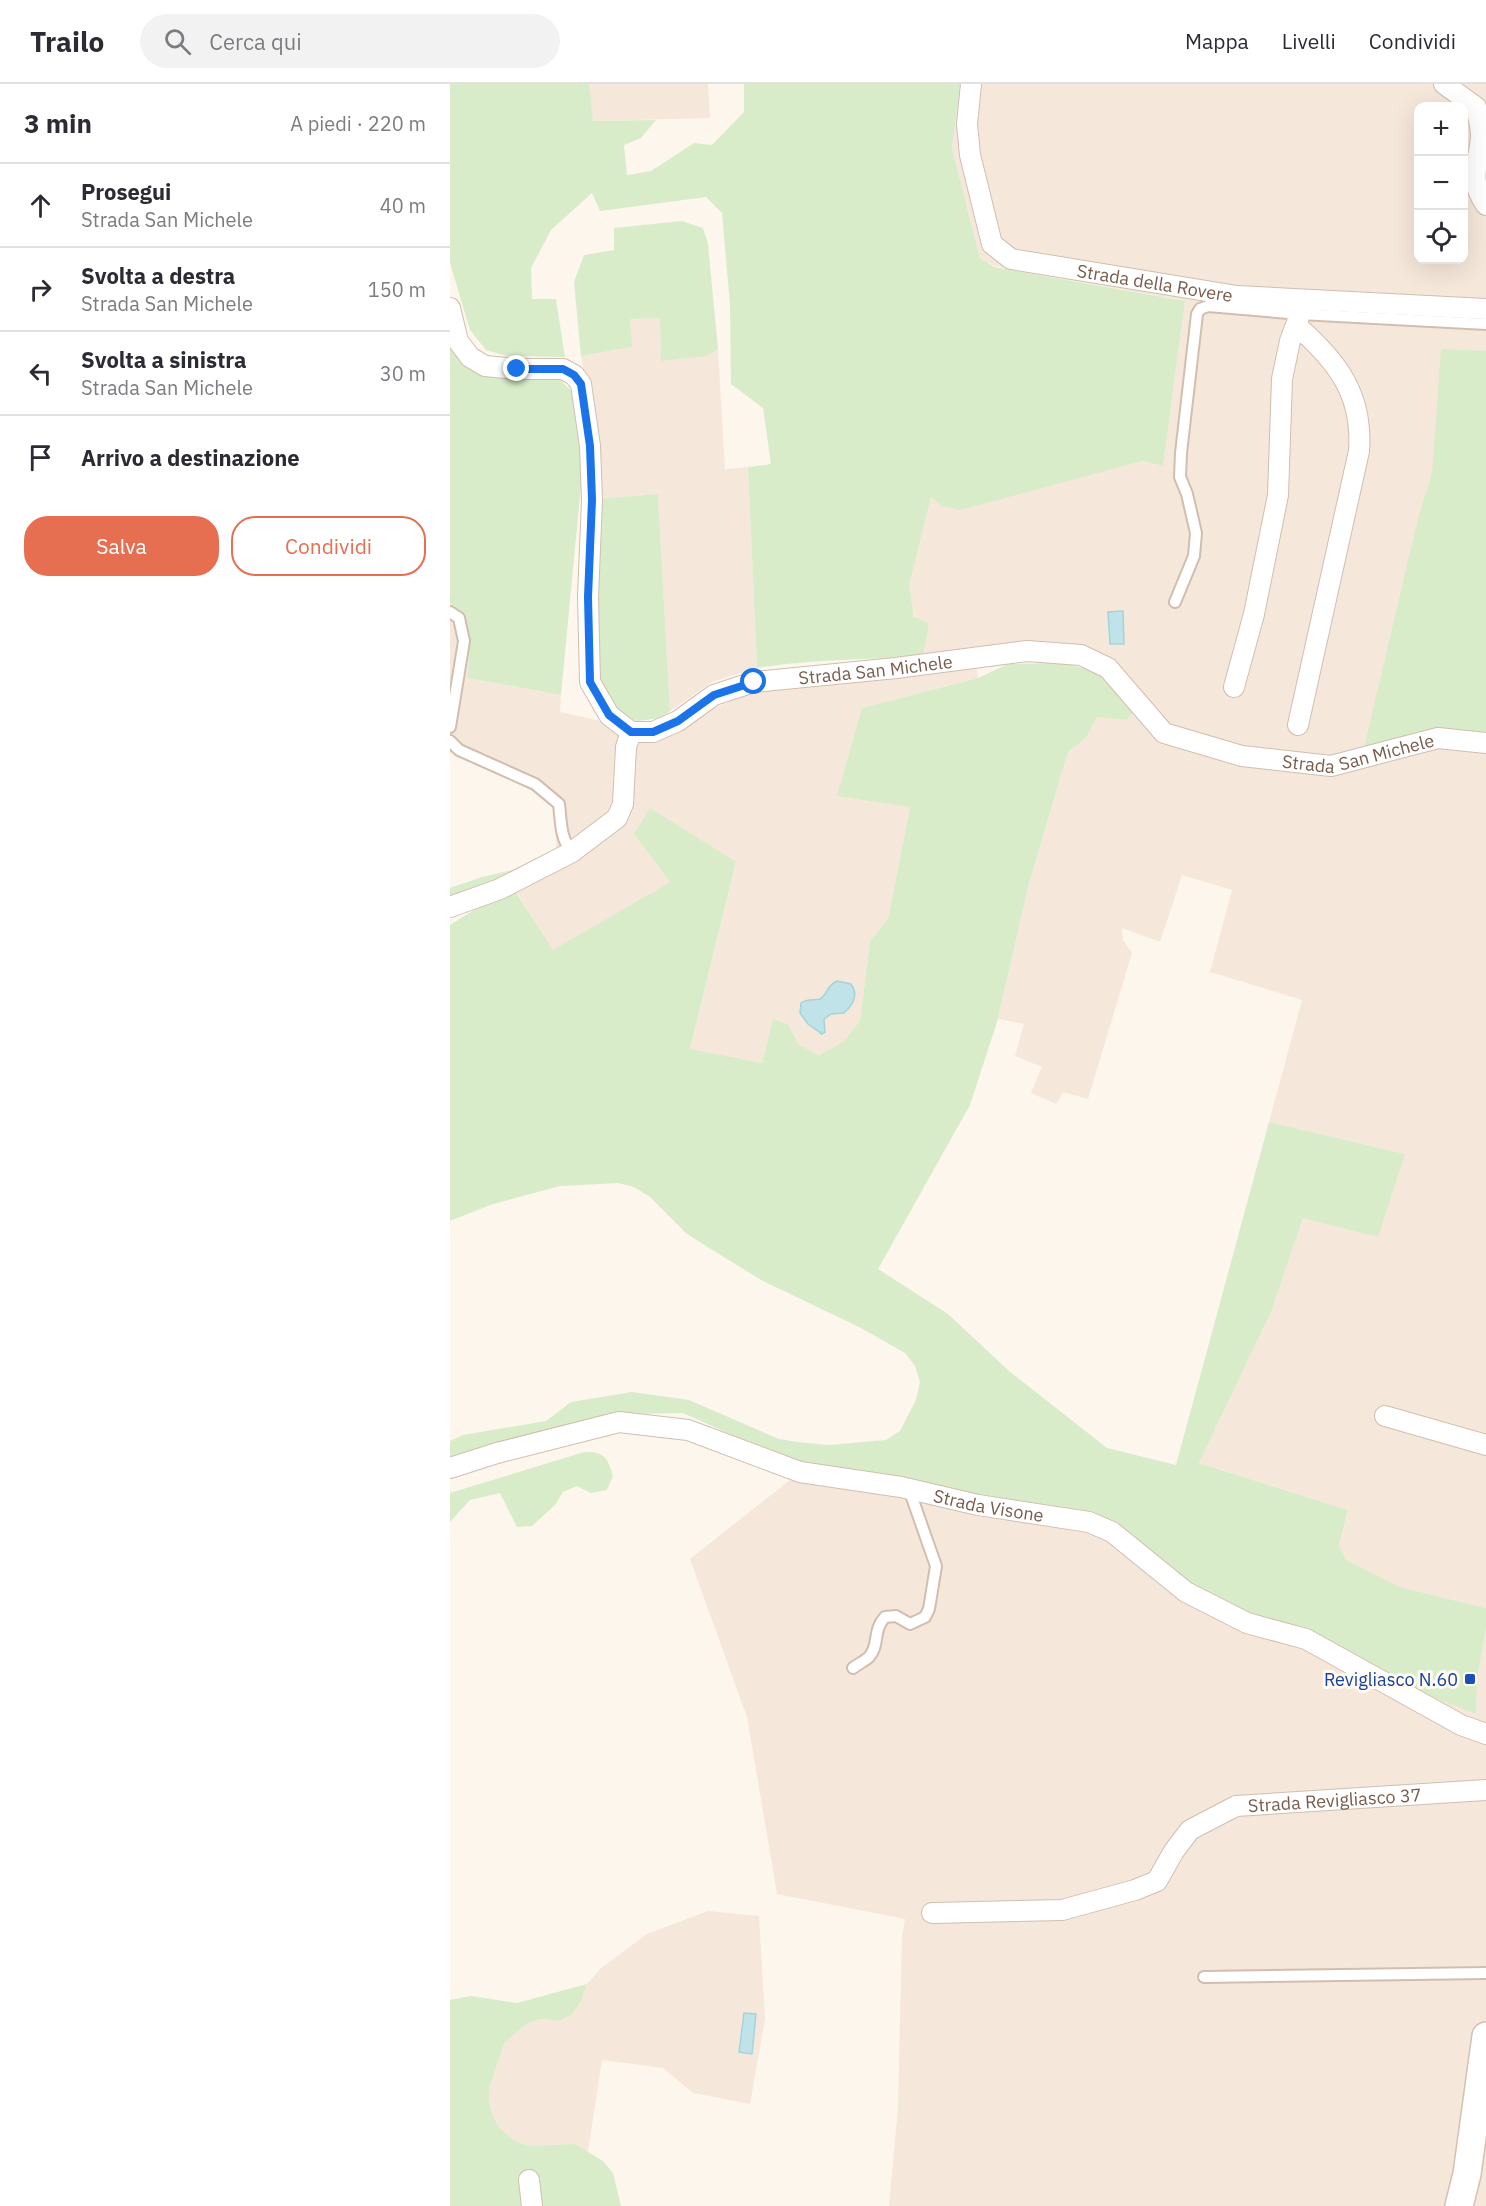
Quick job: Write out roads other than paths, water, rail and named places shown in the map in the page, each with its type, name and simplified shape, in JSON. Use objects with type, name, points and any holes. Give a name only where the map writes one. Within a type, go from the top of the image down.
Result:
[{"type":"street","name":"Strada della Rovere","points":[[971,84],[967,124],[970,155],[992,244],[1011,259],[1237,296],[1486,309]]},
{"type":"street","points":[[1444,84],[1476,107],[1481,137],[1475,171],[1478,193],[1486,206]]},
{"type":"street","points":[[450,308],[458,341],[470,357],[485,366],[563,369],[574,375],[581,384],[590,446],[592,500],[588,597],[590,682],[609,715],[631,732],[626,747],[623,804],[617,818],[572,852],[500,889],[450,907]]},
{"type":"street","points":[[1234,687],[1254,614],[1278,495],[1282,379],[1290,341],[1298,320],[1341,375],[1354,400],[1361,429],[1359,451],[1298,725]]},
{"type":"street","name":"Strada San Michele","points":[[631,732],[653,732],[678,721],[714,695],[754,682],[896,668],[1027,651],[1081,655],[1108,668],[1164,733],[1242,756],[1331,765],[1438,738],[1486,743]]},
{"type":"street","points":[[1385,1416],[1486,1445]]},
{"type":"street","name":"Strada Visone","points":[[450,1468],[497,1453],[619,1422],[688,1430],[800,1472],[909,1489],[978,1505],[1089,1522],[1112,1532],[1186,1592],[1247,1623],[1306,1639],[1461,1725],[1486,1734]]},
{"type":"street","name":"Strada Revigliasco 37","points":[[932,1913],[1062,1910],[1135,1890],[1157,1881],[1174,1851],[1190,1830],[1236,1806],[1486,1790]]},
{"type":"street","points":[[1459,2206],[1467,2174],[1486,2036]]},
{"type":"street","points":[[529,2180],[532,2206]]},
{"type":"lane","points":[[1175,602],[1194,556],[1196,533],[1187,494],[1180,477],[1197,314],[1200,309],[1208,306],[1298,320],[1486,324]]},
{"type":"lane","points":[[450,612],[459,618],[464,641],[450,727]]},
{"type":"lane","points":[[450,741],[459,750],[535,784],[559,804],[563,838],[572,852]]},
{"type":"lane","points":[[853,1668],[869,1657],[874,1649],[877,1625],[885,1617],[896,1616],[910,1624],[925,1617],[929,1609],[936,1566],[909,1489]]},
{"type":"lane","points":[[1204,1977],[1486,1973]]},
{"type":"water","points":[[1123,611],[1124,644],[1110,644],[1108,612]]},
{"type":"water","points":[[837,981],[851,984],[855,992],[854,1000],[844,1013],[831,1014],[824,1019],[825,1032],[822,1034],[808,1024],[800,1013],[801,1003],[820,999]]},
{"type":"water","points":[[744,2013],[756,2014],[752,2054],[739,2052]]},
{"type":"place","name":"Revigliasco N.60","points":[[1470,1679]]}]
